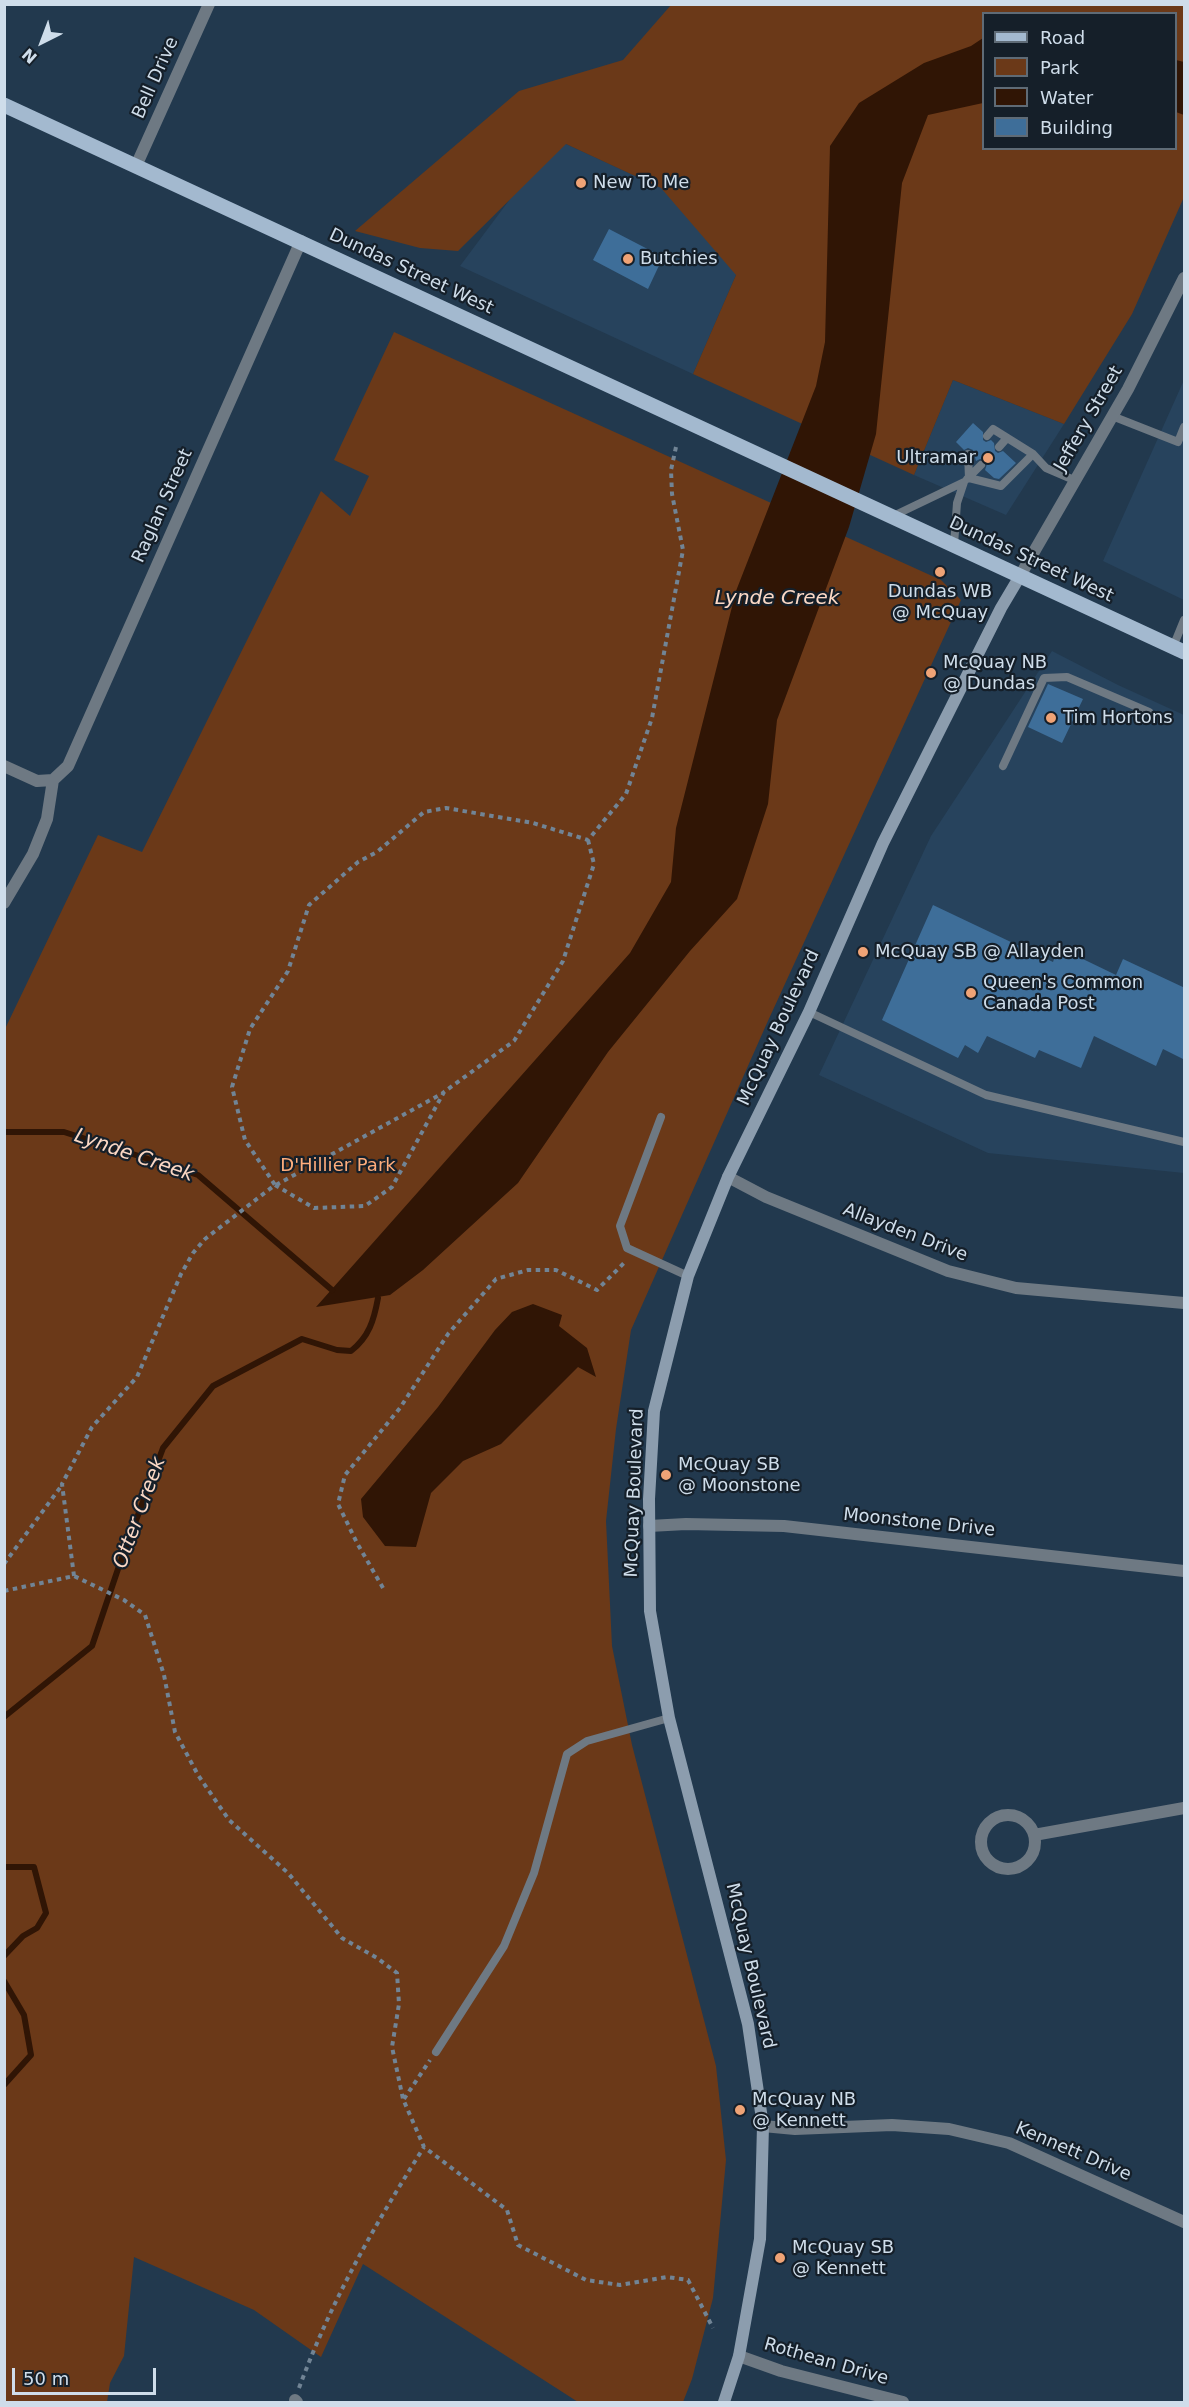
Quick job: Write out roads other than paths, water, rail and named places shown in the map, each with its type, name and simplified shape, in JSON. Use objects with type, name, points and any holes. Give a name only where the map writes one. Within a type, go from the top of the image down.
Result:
[{"type":"main road","name":"Dundas Street West","points":[[4,105],[1179,650]]},
{"type":"street","name":"Bell Drive","points":[[136,166],[209,4]]},
{"type":"street","name":"Raglan Street","points":[[53,780],[68,766],[301,241]]},
{"type":"street","name":"Jeffery Street","points":[[1020,576],[1112,416],[1165,320],[1185,278]]},
{"type":"street","name":"McQuay Boulevard","points":[[724,2403],[739,2356],[760,2239],[763,2126],[748,2024],[669,1718],[650,1611],[649,1526],[654,1411],[688,1276],[728,1177],[809,1012],[883,843],[1000,608],[1020,576]]},
{"type":"street","points":[[4,766],[37,781],[53,780],[47,819],[33,854],[4,903]]},
{"type":"street","name":"Allayden Drive","points":[[728,1177],[766,1197],[948,1271],[1016,1288],[1185,1303]]},
{"type":"street","name":"Moonstone Drive","points":[[649,1526],[686,1524],[784,1526],[1185,1571]]},
{"type":"street","points":[[1034,1835],[1185,1808]]},
{"type":"street","points":[[1009,1815],[1020,1818],[1029,1825],[1034,1835],[1035,1848],[1029,1859],[1019,1867],[1006,1869],[994,1866],[985,1857],[981,1845],[982,1833],[988,1823],[998,1817],[1009,1815]]},
{"type":"street","name":"Kennett Drive","points":[[763,2126],[795,2129],[892,2125],[949,2129],[1009,2143],[1184,2220]]},
{"type":"street","name":"Rothean Drive","points":[[739,2356],[781,2370],[903,2403]]},
{"type":"lane","points":[[1112,416],[1181,444],[1185,427]]},
{"type":"lane","points":[[987,436],[993,429],[1033,454],[1046,468],[1074,480]]},
{"type":"lane","points":[[999,447],[1007,438]]},
{"type":"lane","points":[[967,480],[968,454]]},
{"type":"lane","points":[[891,517],[967,480],[1001,486],[1033,454]]},
{"type":"lane","points":[[954,545],[957,503],[967,480],[981,465]]},
{"type":"lane","points":[[1179,650],[1185,621]]},
{"type":"lane","points":[[1003,766],[1044,678],[1067,677],[1149,712]]},
{"type":"lane","points":[[809,1012],[986,1095],[1185,1142]]},
{"type":"lane","points":[[662,1117],[620,1226],[627,1248],[688,1276]]},
{"type":"lane","points":[[436,2052],[504,1946],[534,1873],[567,1754],[587,1741],[669,1718]]},
{"type":"water","name":"Lynde Creek","points":[[982,39],[982,103],[928,115],[902,183],[876,434],[849,527],[777,720],[768,804],[737,899],[690,951],[608,1052],[518,1183],[423,1270],[390,1295],[316,1307],[630,953],[671,882],[676,828],[736,591],[816,386],[825,342],[830,146],[859,103],[924,63],[971,46]]},
{"type":"water","points":[[1177,60],[1184,62],[1184,115],[1177,112]]},
{"type":"water","points":[[533,1304],[562,1315],[559,1326],[587,1348],[596,1377],[578,1367],[501,1444],[463,1461],[431,1493],[416,1547],[385,1546],[363,1517],[361,1499],[438,1407],[495,1330],[512,1312]]},
{"type":"waterway","name":"Lynde Creek","points":[[4,1132],[64,1132],[198,1175],[332,1290]]},
{"type":"waterway","name":"Otter Creek","points":[[4,1717],[92,1646],[163,1448],[213,1386],[302,1339],[337,1350],[351,1351],[370,1327],[378,1298]]},
{"type":"waterway","name":"Otter Creek","points":[[4,1867],[34,1867],[46,1913],[37,1928],[23,1936],[4,1956]]},
{"type":"waterway","name":"Otter Creek","points":[[4,1981],[24,2015],[31,2055],[4,2085]]},
{"type":"place","name":"New To Me","points":[[581,183]]},
{"type":"place","name":"Butchies","points":[[628,259]]},
{"type":"place","name":"Ultramar","points":[[988,458]]},
{"type":"place","name":"Dundas WB @ McQuay","points":[[940,572]]},
{"type":"place","name":"McQuay NB @ Dundas","points":[[931,673]]},
{"type":"place","name":"Tim Hortons","points":[[1051,718]]},
{"type":"place","name":"McQuay SB @ Allayden","points":[[863,952]]},
{"type":"place","name":"Queen's Common Canada Post","points":[[971,993]]},
{"type":"place","name":"McQuay SB @ Moonstone","points":[[666,1475]]},
{"type":"place","name":"McQuay NB @ Kennett","points":[[740,2110]]},
{"type":"place","name":"McQuay SB @ Kennett","points":[[780,2258]]},
{"type":"park label","name":"D'Hillier Park","points":[[338,1166]]}]
